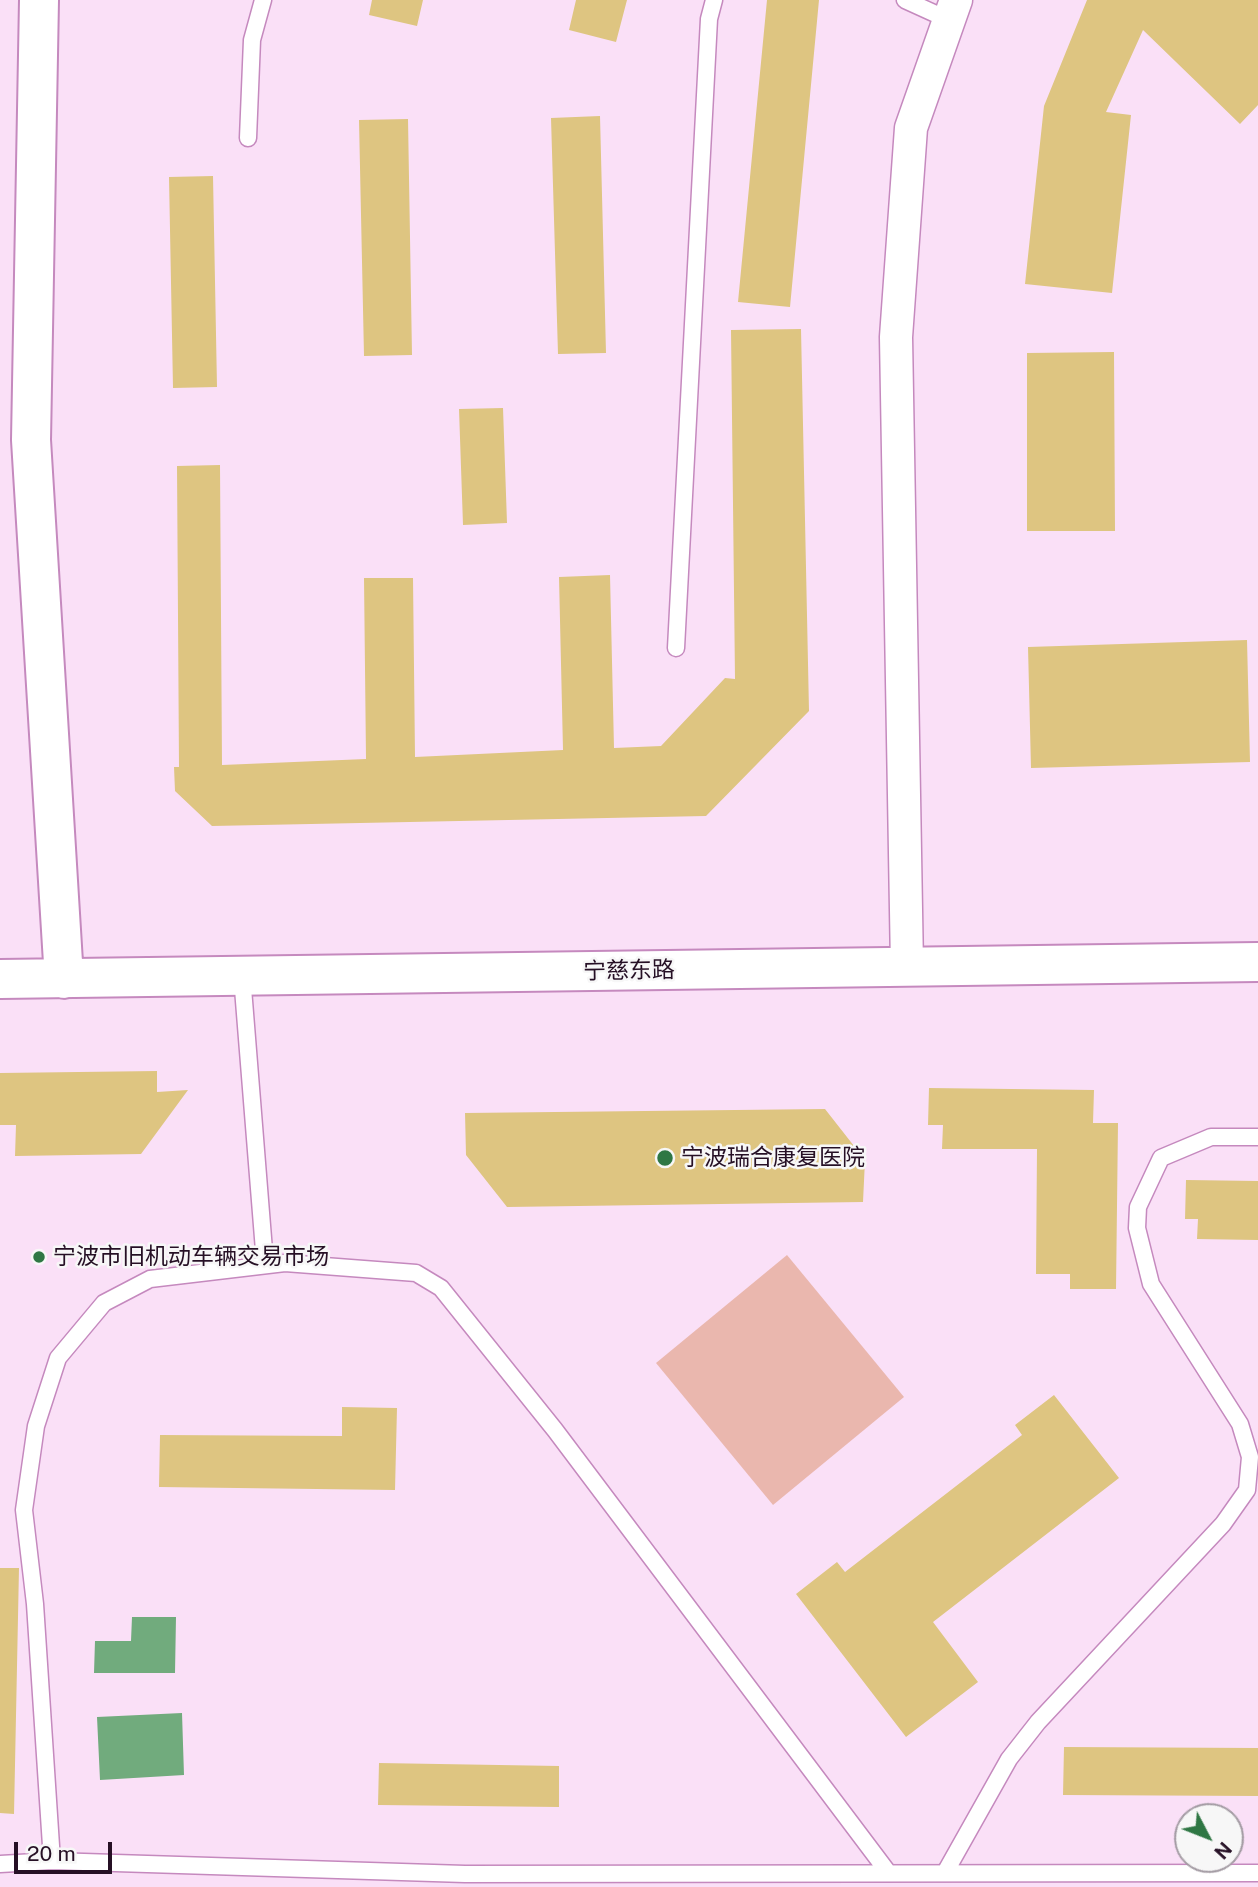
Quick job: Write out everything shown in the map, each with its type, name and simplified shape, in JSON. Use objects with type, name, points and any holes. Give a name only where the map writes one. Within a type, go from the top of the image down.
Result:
[{"type":"main road","points":[[39,0],[31,440],[64,979]]},
{"type":"main road","name":"宁慈东路","points":[[0,979],[1258,962]]},
{"type":"street","points":[[907,967],[896,337],[911,128],[953,10]]},
{"type":"lane","points":[[248,138],[252,40],[263,0]]},
{"type":"lane","points":[[676,648],[709,19],[714,0]]},
{"type":"lane","points":[[905,0],[953,10]]},
{"type":"lane","points":[[242,976],[265,1263]]},
{"type":"lane","points":[[947,1871],[1009,1759],[1038,1722],[1223,1524],[1247,1490],[1250,1457],[1240,1424],[1151,1284],[1137,1228],[1138,1207],[1161,1158],[1211,1137],[1258,1137]]},
{"type":"lane","points":[[52,1861],[35,1604],[24,1510],[36,1426],[58,1358],[104,1303],[150,1279],[265,1263],[415,1273],[441,1288],[555,1430],[887,1871]]},
{"type":"lane","points":[[0,1864],[52,1861],[465,1880],[947,1871],[1055,1881],[1258,1873]]},
{"type":"shaded area","points":[[787,1255],[904,1397],[773,1505],[656,1363]]},
{"type":"shaded area","points":[[132,1617],[176,1617],[175,1673],[94,1673],[95,1641],[131,1641]]},
{"type":"shaded area","points":[[182,1713],[184,1775],[100,1780],[97,1717]]},
{"type":"building","points":[[372,0],[423,0],[417,26],[369,15]]},
{"type":"building","points":[[576,0],[627,0],[616,42],[569,30]]},
{"type":"building","points":[[767,0],[819,0],[790,307],[738,302]]},
{"type":"building","points":[[1087,0],[1258,0],[1258,105],[1240,124],[1143,30],[1106,112],[1131,115],[1112,293],[1025,284],[1044,106]]},
{"type":"building","points":[[600,116],[606,353],[558,354],[551,118]]},
{"type":"building","points":[[408,119],[412,355],[364,356],[359,120]]},
{"type":"building","points":[[213,176],[217,387],[173,388],[169,177]]},
{"type":"building","points":[[801,329],[809,711],[706,816],[212,826],[175,791],[174,767],[179,767],[177,466],[220,465],[222,765],[366,759],[364,578],[413,578],[415,757],[563,750],[559,577],[610,575],[614,748],[661,746],[725,678],[735,679],[731,330]]},
{"type":"building","points":[[1114,352],[1115,531],[1027,531],[1027,353]]},
{"type":"building","points":[[503,408],[507,523],[463,525],[459,409]]},
{"type":"building","points":[[1247,640],[1250,762],[1031,768],[1028,647]]},
{"type":"building","points":[[157,1071],[157,1092],[188,1090],[141,1154],[15,1156],[16,1125],[0,1125],[0,1073]]},
{"type":"building","points":[[929,1088],[1094,1090],[1093,1123],[1118,1123],[1116,1289],[1070,1289],[1070,1274],[1036,1274],[1037,1149],[942,1149],[943,1125],[928,1125]]},
{"type":"building","name":"宁波瑞合康复医院","points":[[825,1109],[865,1160],[863,1202],[507,1207],[466,1155],[465,1113]]},
{"type":"building","points":[[1186,1180],[1258,1181],[1258,1240],[1197,1239],[1198,1219],[1185,1219]]},
{"type":"building","points":[[1054,1395],[1119,1478],[933,1622],[978,1682],[906,1737],[796,1594],[837,1562],[845,1572],[1022,1435],[1015,1425]]},
{"type":"building","points":[[342,1407],[397,1408],[395,1490],[159,1487],[160,1435],[342,1436]]},
{"type":"building","points":[[0,1568],[19,1568],[14,1814],[0,1813]]},
{"type":"building","points":[[1064,1747],[1258,1748],[1258,1796],[1063,1795]]},
{"type":"building","points":[[379,1763],[559,1766],[559,1807],[378,1805]]},
{"type":"place","name":"宁波瑞合康复医院","points":[[665,1158]]},
{"type":"place","name":"宁波市旧机动车辆交易市场","points":[[39,1257]]}]
